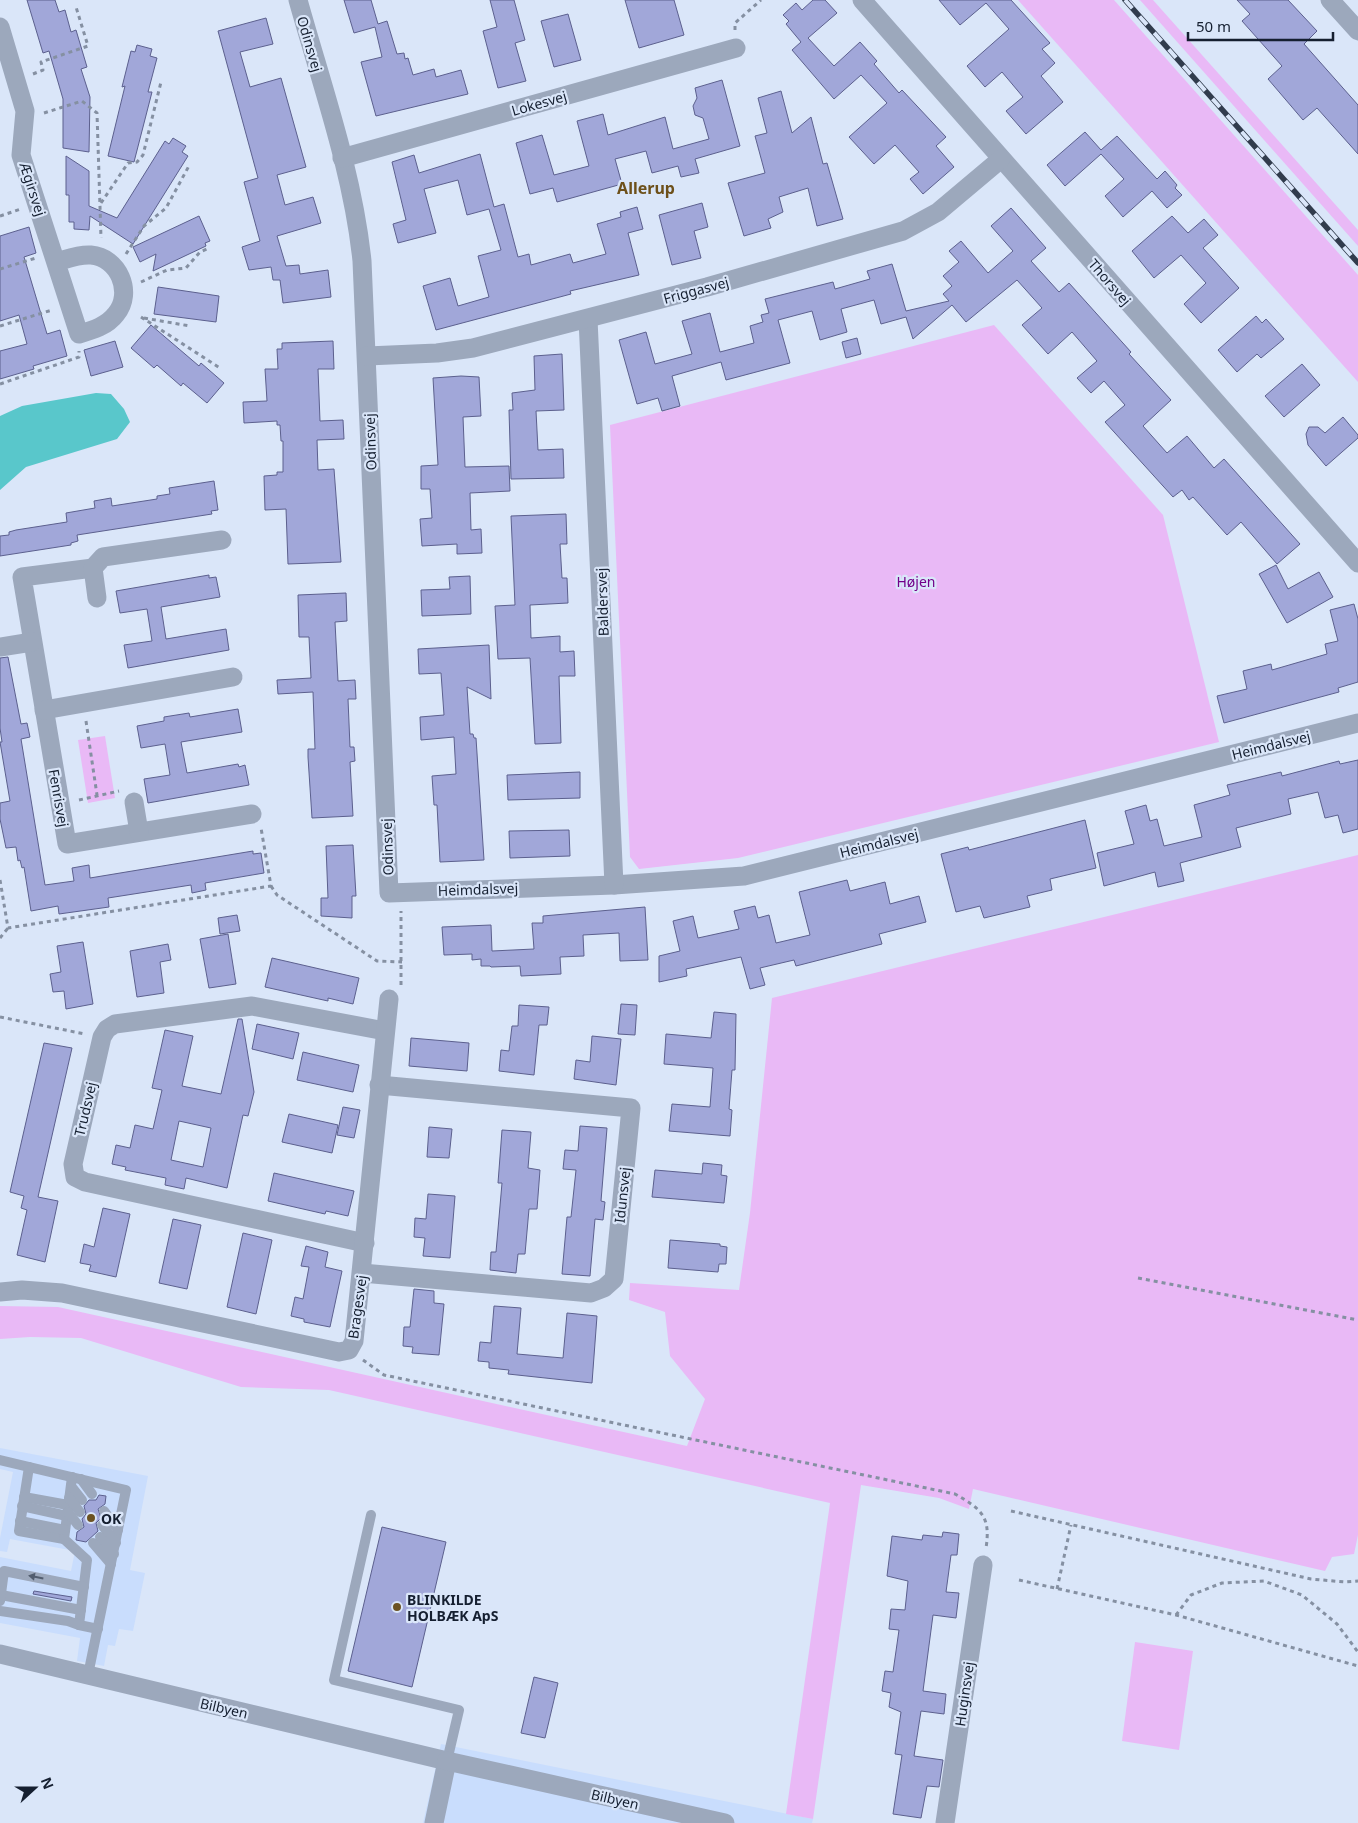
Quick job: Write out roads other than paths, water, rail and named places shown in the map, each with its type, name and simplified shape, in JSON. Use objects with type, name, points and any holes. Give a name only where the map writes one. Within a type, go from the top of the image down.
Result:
[{"type":"street","name":"Odinsvej","points":[[298,0],[342,158],[362,255],[389,893]]},
{"type":"street","name":"Thorsvej","points":[[862,0],[1358,563]]},
{"type":"street","points":[[1330,0],[1358,31]]},
{"type":"street","name":"Ægirsvej","points":[[0,27],[25,111],[22,155],[79,334],[104,325],[120,309],[123,286],[121,277],[114,266],[96,256],[55,257]]},
{"type":"street","name":"Lokesvej","points":[[342,158],[736,48]]},
{"type":"street","name":"Friggasvej","points":[[367,356],[454,352],[707,287],[903,230],[938,212],[1001,158]]},
{"type":"street","name":"Baldersvej","points":[[588,319],[614,885]]},
{"type":"street","name":"Fenrisvej","points":[[222,540],[103,558],[93,568],[22,577],[67,844],[252,814]]},
{"type":"street","points":[[93,568],[97,598]]},
{"type":"street","points":[[0,647],[32,642]]},
{"type":"street","points":[[44,710],[233,677]]},
{"type":"street","name":"Heimdalsvej","points":[[389,893],[614,885],[718,879],[760,873],[1358,723]]},
{"type":"street","points":[[134,802],[140,832]]},
{"type":"street","name":"Bragesvej","points":[[0,1292],[22,1290],[62,1293],[340,1352],[349,1350],[354,1342],[362,1273],[388,999]]},
{"type":"street","name":"Trudsvej","points":[[365,1243],[85,1182],[75,1177],[73,1164],[102,1037],[107,1029],[115,1024],[252,1006],[385,1031]]},
{"type":"street","name":"Idunsvej","points":[[362,1273],[592,1293],[604,1288],[614,1279],[631,1108],[379,1085]]},
{"type":"street","name":"Huginsvej","points":[[945,1823],[983,1566]]},
{"type":"street","name":"Bilbyen","points":[[0,1654],[447,1761],[725,1823]]},
{"type":"street","points":[[434,1823],[447,1761]]},
{"type":"lane","points":[[0,1460],[29,1466],[75,1480],[126,1490],[88,1675]]},
{"type":"lane","points":[[29,1466],[20,1521],[64,1535],[87,1560],[79,1625]]},
{"type":"lane","points":[[75,1480],[92,1494]]},
{"type":"lane","points":[[75,1480],[82,1500]]},
{"type":"lane","points":[[64,1535],[75,1480]]},
{"type":"lane","points":[[23,1501],[68,1508],[80,1512]]},
{"type":"lane","points":[[68,1508],[78,1525]]},
{"type":"lane","points":[[104,1511],[118,1530]]},
{"type":"lane","points":[[372,1515],[334,1680],[459,1710],[447,1761]]},
{"type":"lane","points":[[102,1525],[114,1554]]},
{"type":"lane","points":[[97,1540],[114,1554]]},
{"type":"lane","points":[[81,1610],[0,1598],[4,1571],[84,1587]]},
{"type":"lane","points":[[0,1610],[68,1621],[98,1629]]},
{"type":"railway","points":[[1125,0],[1358,263]]},
{"type":"place","name":"OK","points":[[91,1518]]},
{"type":"place","name":"BLINKILDE HOLBÆK ApS","points":[[397,1607]]},
{"type":"district","name":"Allerup","points":[[646,188]]},
{"type":"park label","name":"Højen","points":[[916,581]]}]
